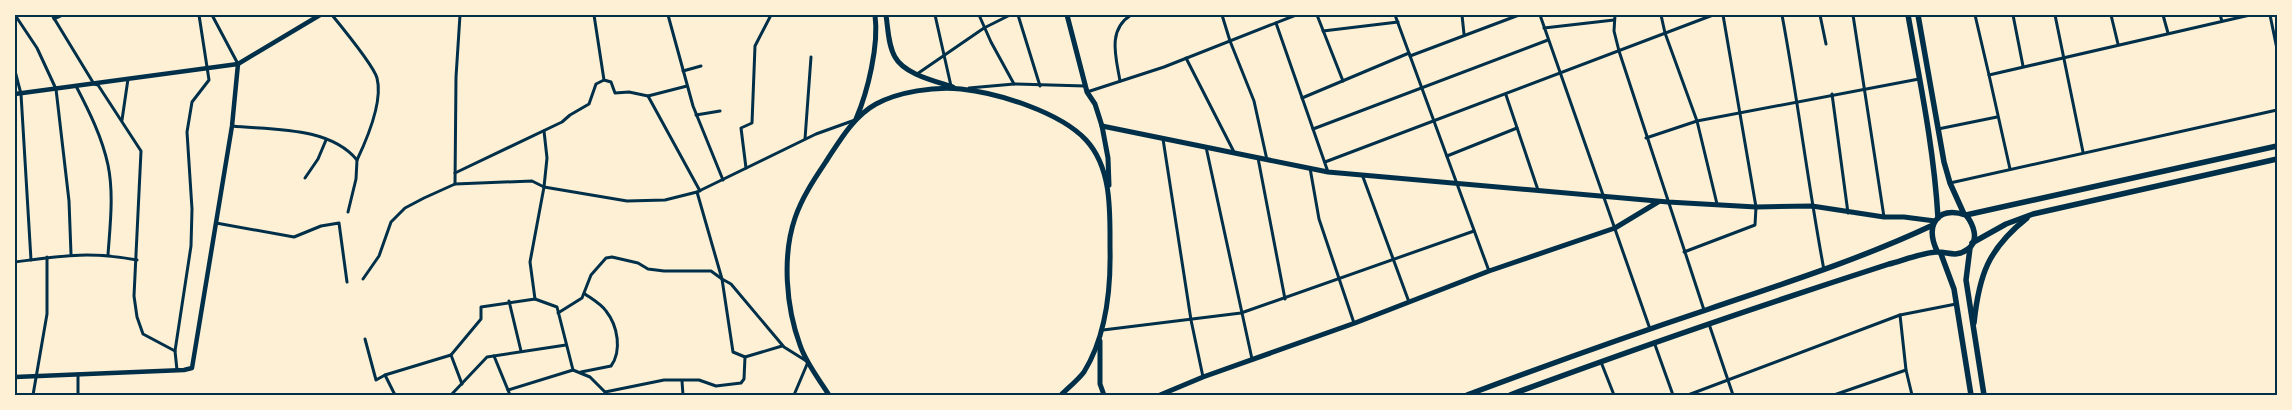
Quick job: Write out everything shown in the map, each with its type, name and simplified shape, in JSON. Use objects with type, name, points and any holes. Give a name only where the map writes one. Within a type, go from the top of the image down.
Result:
[{"type":"highway","points":[[1908,15],[1936,180],[1935,221],[1931,234],[1956,304],[1972,395]]},
{"type":"highway","points":[[1918,15],[1938,129],[1950,183],[1965,215],[1974,229],[1966,280],[1984,395]]},
{"type":"highway","points":[[1467,395],[1892,245],[1946,213],[1955,212],[1965,215],[2277,146]]},
{"type":"highway","points":[[1510,395],[1709,323],[1891,264],[1939,252],[1958,254],[2006,224],[2033,214],[2277,159]]},
{"type":"highway","points":[[1974,333],[1977,297],[1987,261],[2008,234],[2033,214]]},
{"type":"main road","points":[[829,395],[808,362],[800,345],[790,301],[788,278],[791,234],[802,202],[811,184],[856,119],[864,99],[871,61],[874,15]]},
{"type":"main road","points":[[886,15],[890,43],[895,57],[917,74],[951,87],[1008,100],[1053,116],[1086,141],[1096,156],[1109,191]]},
{"type":"main road","points":[[1061,395],[1083,374],[1103,330],[1110,272],[1108,158],[1102,126],[1086,89],[1067,15]]},
{"type":"main road","points":[[856,119],[874,105],[888,98],[917,92],[960,89]]},
{"type":"main road","points":[[1102,126],[1328,172],[1363,177],[1457,182],[1668,202],[1756,206],[1812,206],[1884,218],[1904,217],[1935,221]]},
{"type":"main road","points":[[1160,395],[1203,377],[1409,303],[1489,271],[1614,228],[1659,201]]},
{"type":"main road","points":[[1100,337],[1100,384],[1104,395]]},
{"type":"street","points":[[15,15],[37,48],[56,89],[67,182],[71,254]]},
{"type":"street","points":[[63,15],[53,17],[94,84],[98,85],[141,151],[134,296],[137,317],[143,334],[175,351]]},
{"type":"street","points":[[177,370],[175,351],[190,246],[192,209],[187,132],[192,102],[209,80],[199,15]]},
{"type":"street","points":[[15,376],[192,368],[232,126],[238,64],[212,15]]},
{"type":"street","points":[[15,94],[238,64],[320,15]]},
{"type":"street","points":[[332,15],[377,77],[378,92],[374,113],[368,134],[357,160],[356,180],[348,212]]},
{"type":"street","points":[[455,184],[456,77],[460,15]]},
{"type":"street","points":[[594,15],[604,80]]},
{"type":"street","points":[[668,15],[696,115],[723,180]]},
{"type":"street","points":[[746,168],[741,128],[752,123],[756,46],[771,15]]},
{"type":"street","points":[[935,15],[946,56],[951,87]]},
{"type":"street","points":[[980,15],[984,28],[1014,84]]},
{"type":"street","points":[[917,74],[946,56],[984,28],[1010,15]]},
{"type":"street","points":[[1018,15],[1040,86]]},
{"type":"street","points":[[1120,81],[1115,37],[1120,23],[1131,15]]},
{"type":"street","points":[[1222,15],[1230,41],[1254,101],[1267,160]]},
{"type":"street","points":[[960,89],[1014,84],[1040,86],[1066,84],[1086,89],[1120,81],[1186,58],[1296,15]]},
{"type":"street","points":[[1317,15],[1343,81]]},
{"type":"street","points":[[1395,15],[1489,271]]},
{"type":"street","points":[[1462,15],[1464,34]]},
{"type":"street","points":[[1302,98],[1464,34],[1519,15]]},
{"type":"street","points":[[1540,15],[1650,329]]},
{"type":"street","points":[[1615,15],[1614,32],[1619,51],[1704,311]]},
{"type":"street","points":[[1661,15],[1665,34],[1696,120],[1717,204]]},
{"type":"street","points":[[1325,162],[1435,122],[1713,15]]},
{"type":"street","points":[[1684,252],[1755,225],[1756,206],[1724,15]]},
{"type":"street","points":[[1782,15],[1798,100],[1812,206],[1824,270]]},
{"type":"street","points":[[1820,15],[1826,44]]},
{"type":"street","points":[[1853,15],[1884,218]]},
{"type":"street","points":[[1975,15],[2010,169]]},
{"type":"street","points":[[2013,15],[2024,66]]},
{"type":"street","points":[[2055,15],[2083,152]]},
{"type":"street","points":[[2111,15],[2118,44]]},
{"type":"street","points":[[2164,15],[2168,33]]},
{"type":"street","points":[[2220,15],[2222,21]]},
{"type":"street","points":[[1988,75],[2064,56],[2250,15]]},
{"type":"street","points":[[2270,15],[2277,49]]},
{"type":"street","points":[[1544,28],[1614,20]]},
{"type":"street","points":[[1323,31],[1398,22]]},
{"type":"street","points":[[1276,23],[1328,172]]},
{"type":"street","points":[[1313,129],[1548,40]]},
{"type":"street","points":[[805,140],[811,58]]},
{"type":"street","points":[[1186,58],[1234,153]]},
{"type":"street","points":[[682,70],[701,66]]},
{"type":"street","points":[[15,71],[21,94],[32,260]]},
{"type":"street","points":[[122,120],[128,79]]},
{"type":"street","points":[[1646,138],[1696,120],[1920,79]]},
{"type":"street","points":[[455,173],[562,122],[570,114],[589,104],[596,84],[604,80],[611,82],[615,93],[629,92],[648,96],[687,86]]},
{"type":"street","points":[[76,86],[92,116],[108,166],[111,208],[108,255]]},
{"type":"street","points":[[1832,94],[1848,213]]},
{"type":"street","points":[[1506,95],[1538,190]]},
{"type":"street","points":[[648,96],[698,192],[722,279],[733,352],[745,357],[782,346]]},
{"type":"street","points":[[1950,183],[2277,110]]},
{"type":"street","points":[[696,115],[720,111]]},
{"type":"street","points":[[1938,129],[1997,117]]},
{"type":"street","points":[[363,279],[379,256],[391,222],[404,208],[455,184],[532,181],[544,187],[627,202],[665,200],[698,192],[805,140],[856,119]]},
{"type":"street","points":[[232,126],[298,132],[326,140],[351,153],[357,160]]},
{"type":"street","points":[[1447,156],[1517,128]]},
{"type":"street","points":[[535,299],[530,262],[544,187],[547,158],[544,130]]},
{"type":"street","points":[[1163,139],[1191,320],[1203,377]]},
{"type":"street","points":[[305,178],[318,159],[326,140]]},
{"type":"street","points":[[1206,147],[1252,359]]},
{"type":"street","points":[[1258,158],[1285,298]]},
{"type":"street","points":[[1310,168],[1319,219],[1355,323]]},
{"type":"street","points":[[1363,177],[1409,303]]},
{"type":"street","points":[[216,223],[294,237],[321,226],[338,223],[347,282]]},
{"type":"street","points":[[1103,330],[1241,314],[1474,231]]},
{"type":"street","points":[[15,262],[71,254],[108,255],[136,260]]},
{"type":"street","points":[[558,313],[582,298],[591,275],[606,258],[612,257],[638,263],[648,268],[711,271],[732,284],[782,346],[808,362],[794,395]]},
{"type":"street","points":[[33,395],[47,314],[47,258]]},
{"type":"street","points":[[581,372],[611,366],[616,359],[619,345],[607,312],[585,294]]},
{"type":"street","points":[[366,339],[376,380],[385,375],[451,354],[480,319],[481,307],[509,301],[535,299],[557,307],[573,370]]},
{"type":"street","points":[[509,301],[521,351]]},
{"type":"street","points":[[1688,395],[1900,315],[1956,304]]},
{"type":"street","points":[[1900,315],[1906,370],[1912,395]]},
{"type":"street","points":[[1709,323],[1733,395]]},
{"type":"street","points":[[1654,342],[1673,395]]},
{"type":"street","points":[[451,395],[487,357],[566,345]]},
{"type":"street","points":[[451,354],[462,384]]},
{"type":"street","points":[[494,356],[510,395]]},
{"type":"street","points":[[508,390],[573,370],[590,377],[606,393],[664,380],[699,380],[716,386],[741,383],[744,379],[745,357]]},
{"type":"street","points":[[1601,361],[1614,395]]},
{"type":"street","points":[[1834,395],[1906,370]]},
{"type":"street","points":[[78,373],[78,395]]},
{"type":"street","points":[[385,375],[395,395]]},
{"type":"street","points":[[682,381],[683,395]]}]
